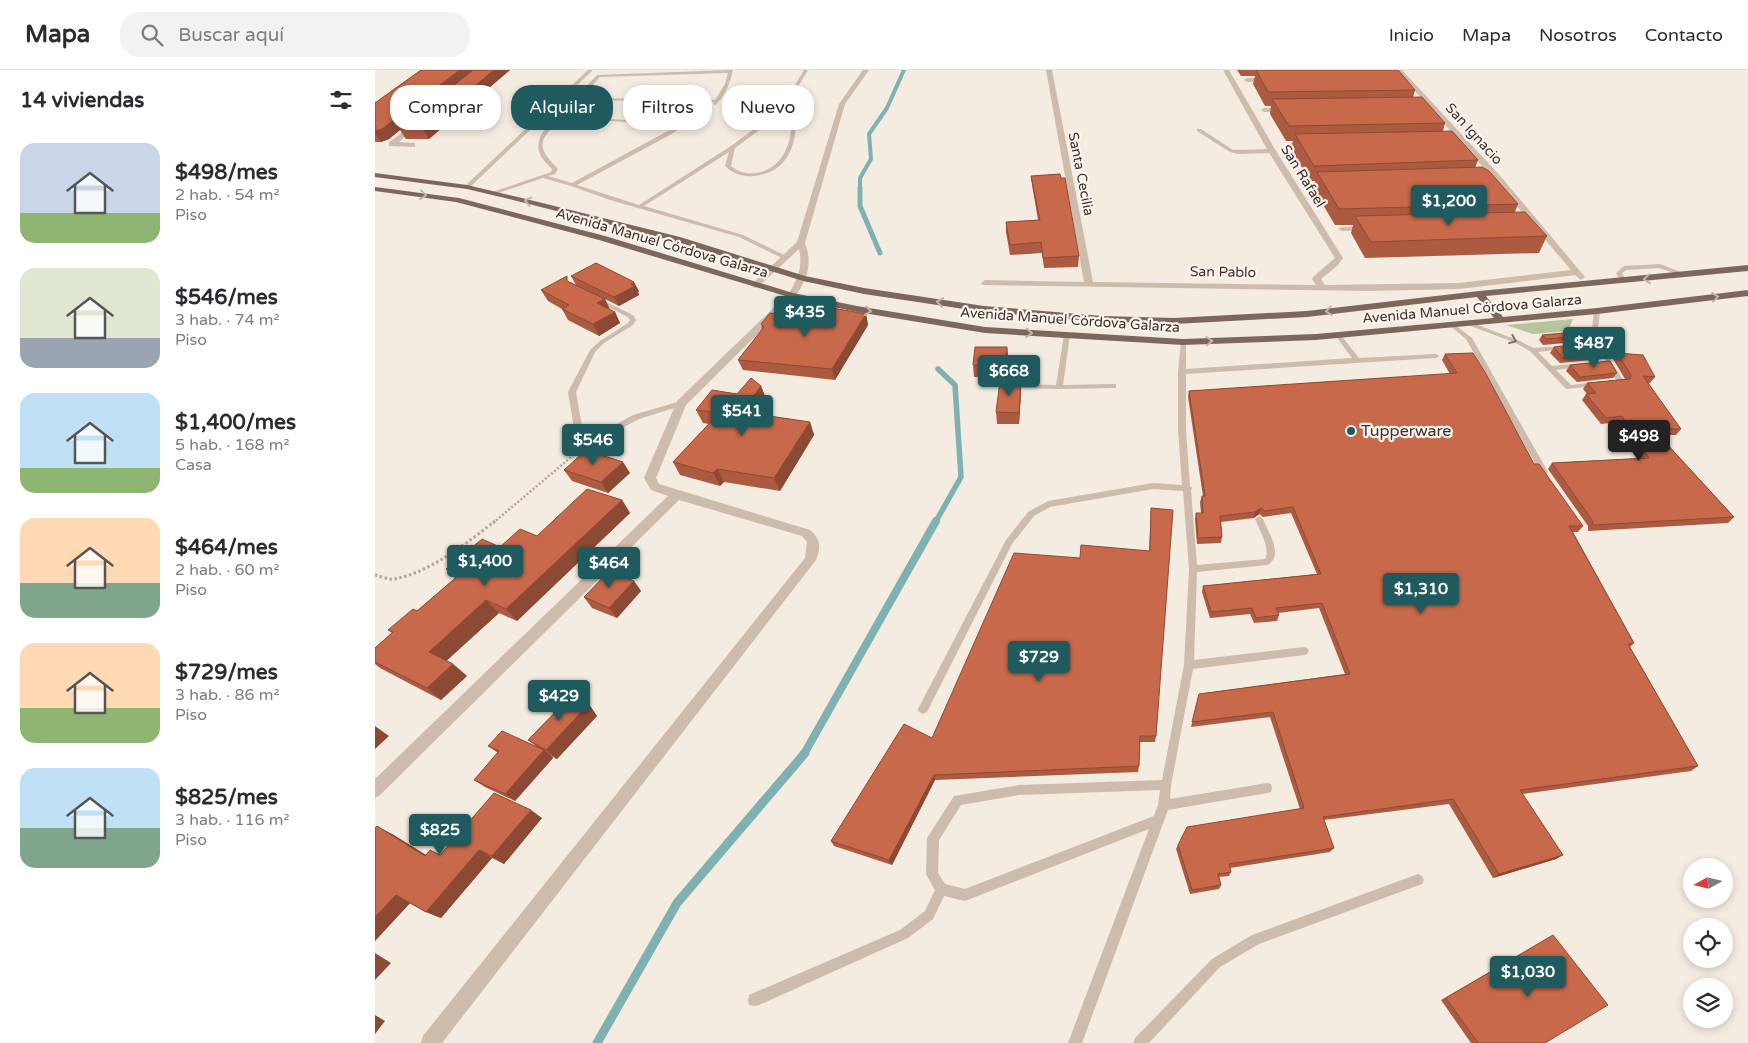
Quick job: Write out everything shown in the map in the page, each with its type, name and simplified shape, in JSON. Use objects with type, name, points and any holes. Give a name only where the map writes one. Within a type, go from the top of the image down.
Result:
[{"type":"main road","name":"Avenida Manuel Córdova Galarza","points":[[375,175],[467,187],[677,239],[803,278],[864,291],[984,309],[1103,319],[1174,321],[1307,314],[1479,294],[1748,268]]},
{"type":"main road","name":"Avenida Manuel Córdova Galarza","points":[[375,189],[457,200],[602,238],[792,295],[857,309],[985,330],[1183,342],[1339,335],[1748,293]]},
{"type":"main road","points":[[1479,294],[1500,319]]},
{"type":"street","points":[[755,285],[801,243],[842,104],[865,70]]},
{"type":"street","name":"Santa Cecilia","points":[[1049,70],[1089,283]]},
{"type":"street","name":"San Rafael","points":[[1226,70],[1272,151],[1339,258],[1333,267],[1321,274],[1316,280],[1323,287]]},
{"type":"street","name":"San Ignacio","points":[[1397,73],[1405,76],[1500,181],[1578,272],[1586,285]]},
{"type":"street","points":[[1247,80],[1277,79]]},
{"type":"street","points":[[1419,107],[1434,108]]},
{"type":"street","points":[[1264,110],[1294,110]]},
{"type":"street","points":[[410,130],[392,144],[413,145]]},
{"type":"street","points":[[1449,141],[1464,142]]},
{"type":"street","points":[[1287,145],[1316,144]]},
{"type":"street","points":[[1484,180],[1500,181]]},
{"type":"street","points":[[1523,225],[1540,227]]},
{"type":"street","points":[[1342,229],[1380,228]]},
{"type":"street","points":[[430,1043],[810,560],[815,547],[813,538],[806,533],[677,495],[655,487],[650,478],[681,404],[792,295],[803,278],[806,253],[801,243]]},
{"type":"street","name":"San Pablo","points":[[985,283],[1368,288],[1459,286],[1578,272]]},
{"type":"street","name":"San Pablo","points":[[1459,286],[1479,294]]},
{"type":"street","points":[[375,790],[677,495]]},
{"type":"lane","points":[[467,187],[591,70]]},
{"type":"lane","points":[[590,85],[607,70]]},
{"type":"lane","points":[[797,85],[805,70]]},
{"type":"lane","points":[[599,76],[730,71],[727,84],[718,101],[712,106]]},
{"type":"lane","points":[[613,100],[718,101]]},
{"type":"lane","points":[[493,194],[545,177],[555,169],[540,151],[539,144],[547,130]]},
{"type":"lane","points":[[573,185],[674,130]]},
{"type":"lane","points":[[666,135],[679,133],[684,130]]},
{"type":"lane","points":[[641,206],[758,130]]},
{"type":"lane","points":[[733,147],[728,166],[734,172],[745,175],[761,174],[775,168],[787,152],[793,130]]},
{"type":"lane","points":[[1199,130],[1232,151],[1272,151]]},
{"type":"lane","points":[[545,177],[741,236],[786,258]]},
{"type":"lane","points":[[591,297],[631,316],[633,320],[631,324],[602,342],[592,351],[572,392],[580,440],[588,443],[636,417],[681,404]]},
{"type":"lane","points":[[1467,323],[1518,342],[1532,350],[1569,386],[1621,382],[1607,357],[1597,344],[1595,329],[1597,310]]},
{"type":"lane","points":[[1451,324],[1469,338],[1547,477]]},
{"type":"lane","points":[[1059,387],[1067,335]]},
{"type":"lane","points":[[1339,335],[1357,360]]},
{"type":"lane","points":[[1075,1043],[1164,805],[1166,785],[1189,665],[1193,569],[1182,430],[1183,342]]},
{"type":"lane","points":[[1588,345],[1597,344]]},
{"type":"lane","points":[[1532,350],[1569,347]]},
{"type":"lane","points":[[1182,372],[1436,356]]},
{"type":"lane","points":[[1599,364],[1609,362]]},
{"type":"lane","points":[[1552,368],[1590,364]]},
{"type":"lane","points":[[1018,386],[1113,386]]},
{"type":"lane","points":[[923,709],[1009,542],[1031,514],[1048,504],[1153,486],[1188,488]]},
{"type":"lane","points":[[1193,569],[1267,562],[1271,557],[1271,549],[1259,519]]},
{"type":"lane","points":[[1189,665],[1303,651]]},
{"type":"lane","points":[[1158,820],[965,895],[941,889],[932,874],[933,838],[958,800],[1019,790],[1166,785]]},
{"type":"lane","points":[[1164,805],[1267,788]]},
{"type":"lane","points":[[1141,1043],[1216,963],[1256,939],[1418,880]]},
{"type":"lane","points":[[754,1000],[904,934],[929,915],[941,889]]},
{"type":"path","points":[[375,574],[383,579],[410,575],[458,548],[518,505],[588,443]]},
{"type":"green space","points":[[1573,319],[1568,331],[1533,334],[1506,325]]},
{"type":"building","points":[[421,70],[460,70],[440,85],[400,85]]},
{"type":"building","points":[[473,70],[494,70],[476,85],[454,85]]},
{"type":"building","points":[[1256,70],[1398,70],[1415,90],[1268,92]]},
{"type":"building","points":[[390,92],[390,123],[382,129],[375,131],[375,103]]},
{"type":"building","points":[[1422,97],[1445,123],[1289,126],[1272,99]]},
{"type":"building","points":[[1452,131],[1478,160],[1314,166],[1295,134]]},
{"type":"building","points":[[1482,167],[1489,171],[1518,204],[1339,209],[1317,172]]},
{"type":"building","points":[[1060,174],[1061,178],[1065,178],[1079,256],[1043,258],[1041,242],[1010,245],[1006,222],[1040,220],[1031,176]]},
{"type":"building","points":[[1525,212],[1547,236],[1371,242],[1355,216]]},
{"type":"building","points":[[596,263],[634,282],[631,284],[635,286],[614,297],[571,276]]},
{"type":"building","points":[[567,276],[567,281],[605,299],[597,303],[615,312],[593,324],[562,309],[569,305],[541,290]]},
{"type":"building","points":[[816,305],[866,314],[832,369],[738,360],[764,327],[761,324],[770,313],[805,318]]},
{"type":"building","points":[[1575,332],[1579,336],[1547,339],[1542,335]]},
{"type":"building","points":[[1586,343],[1593,351],[1604,352],[1605,354],[1563,358],[1554,347]]},
{"type":"building","points":[[975,347],[1007,347],[1006,366],[973,365]]},
{"type":"building","points":[[1473,353],[1534,464],[1539,464],[1583,526],[1569,526],[1634,643],[1628,644],[1698,766],[1520,790],[1563,855],[1499,874],[1453,799],[1323,817],[1334,848],[1229,864],[1231,872],[1218,874],[1221,885],[1192,890],[1178,845],[1187,827],[1304,808],[1273,712],[1192,722],[1199,694],[1350,674],[1322,603],[1276,608],[1279,615],[1256,618],[1252,608],[1211,612],[1203,586],[1321,574],[1293,507],[1265,511],[1261,508],[1255,512],[1220,516],[1222,537],[1198,538],[1196,513],[1203,513],[1202,496],[1205,496],[1189,391],[1457,373],[1445,354]]},
{"type":"building","points":[[1617,353],[1643,355],[1655,377],[1643,376],[1681,429],[1653,429],[1734,517],[1593,525],[1592,520],[1552,463],[1649,458],[1622,416],[1606,418],[1586,394],[1596,393],[1587,383],[1630,379],[1631,375]]},
{"type":"building","points":[[1610,361],[1617,373],[1580,377],[1570,365]]},
{"type":"building","points":[[751,378],[761,386],[742,412],[810,422],[774,478],[717,469],[713,473],[673,462],[719,413],[696,410],[712,390],[737,394]]},
{"type":"building","points":[[1000,381],[1021,381],[1019,413],[996,412]]},
{"type":"building","points":[[586,450],[623,462],[601,482],[564,470]]},
{"type":"building","points":[[587,489],[622,500],[506,609],[486,600],[429,652],[453,664],[427,688],[375,662],[375,648],[393,632],[388,630],[413,609],[417,611],[459,575],[446,569],[482,539],[500,547],[520,529],[537,536]]},
{"type":"building","points":[[1151,508],[1173,510],[1156,736],[1140,736],[1139,766],[934,775],[889,860],[831,841],[904,724],[932,738],[1014,553],[1080,558],[1081,545],[1150,551]]},
{"type":"building","points":[[609,571],[634,581],[609,608],[584,597]]},
{"type":"building","points":[[577,690],[587,706],[546,750],[528,740]]},
{"type":"building","points":[[502,731],[544,750],[505,794],[474,780],[499,751],[488,746]]},
{"type":"building","points":[[494,793],[531,810],[492,856],[479,850],[426,912],[396,895],[375,917],[375,828],[377,826],[425,856],[430,850],[440,855]]},
{"type":"building","points":[[1553,935],[1608,1005],[1545,1043],[1478,1043],[1446,998]]},
{"type":"waterway","points":[[880,253],[860,206],[860,178],[871,159],[869,134],[887,108],[904,70]]},
{"type":"waterway","points":[[935,523],[961,477],[955,385],[938,369]]},
{"type":"waterway","points":[[804,754],[936,521]]},
{"type":"waterway","points":[[597,1043],[677,903],[805,753]]},
{"type":"place","name":"Tupperware","points":[[1351,431]]}]
